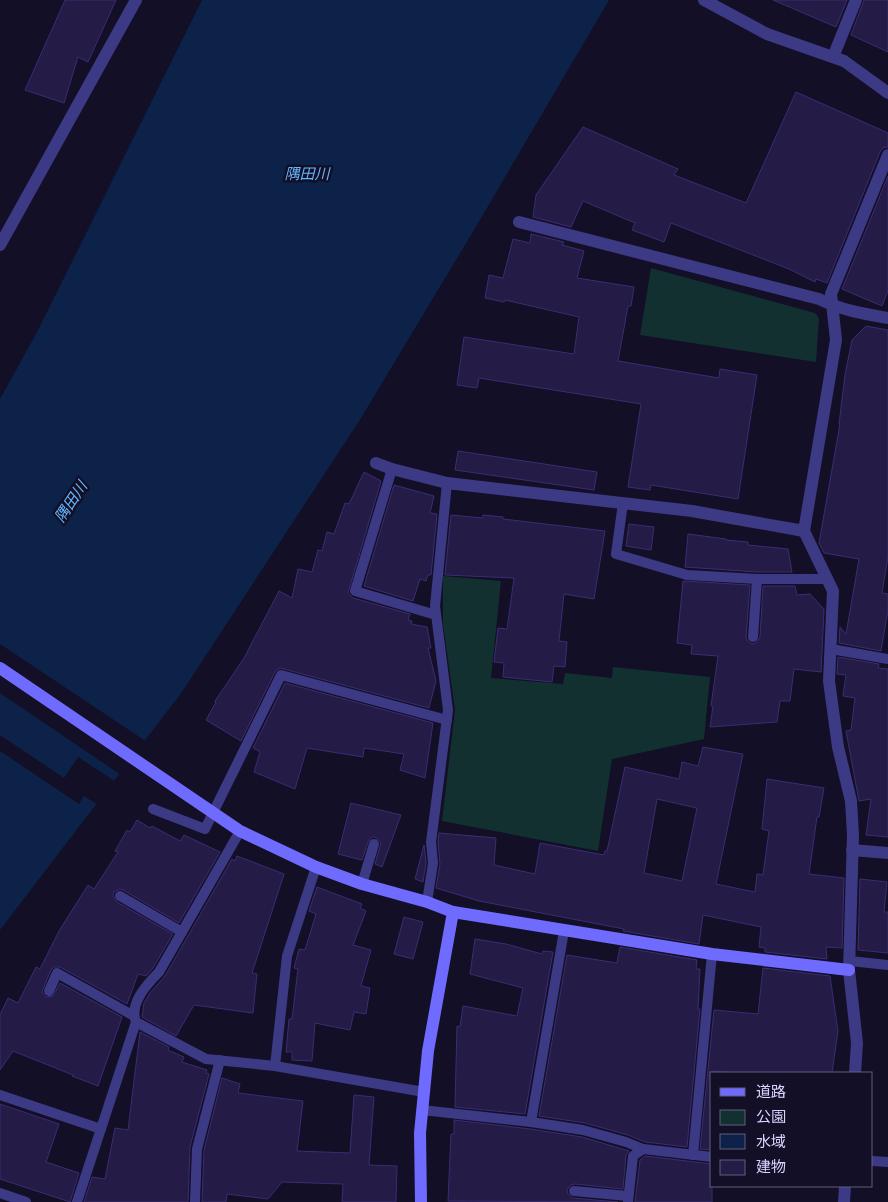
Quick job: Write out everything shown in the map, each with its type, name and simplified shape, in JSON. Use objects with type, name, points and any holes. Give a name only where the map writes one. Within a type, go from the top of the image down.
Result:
[{"type":"street","points":[[0,244],[136,0]]},
{"type":"street","points":[[704,0],[766,34],[844,61],[888,93]]},
{"type":"street","points":[[833,57],[856,0]]},
{"type":"street","points":[[855,1072],[857,1043],[850,966],[851,801],[838,747],[829,681],[834,591],[804,531],[836,340],[831,294],[888,155]]},
{"type":"street","points":[[519,222],[819,299],[832,306],[850,311],[888,318]]},
{"type":"street","points":[[376,463],[447,483],[692,511],[804,531]]},
{"type":"street","points":[[0,668],[169,784],[240,830],[316,867],[362,884],[427,902],[453,912],[564,931],[712,954],[850,966]]},
{"type":"street","points":[[852,850],[888,853]]},
{"type":"street","points":[[421,1202],[422,1110],[430,1034],[453,912]]},
{"type":"street","points":[[844,1202],[845,1187]]},
{"type":"lane","points":[[392,469],[355,591],[436,615]]},
{"type":"lane","points":[[427,902],[433,862],[431,842],[448,710],[435,606],[447,483]]},
{"type":"lane","points":[[623,503],[616,554],[686,574],[756,580],[828,579]]},
{"type":"lane","points":[[753,636],[756,580]]},
{"type":"lane","points":[[831,649],[888,659]]},
{"type":"lane","points":[[152,809],[205,829],[281,676],[447,720]]},
{"type":"lane","points":[[78,1202],[135,1019],[135,1005],[149,981],[159,972],[240,830]]},
{"type":"lane","points":[[362,884],[374,844]]},
{"type":"lane","points":[[276,1066],[287,956],[316,867]]},
{"type":"lane","points":[[120,896],[182,932]]},
{"type":"lane","points":[[531,1122],[564,931]]},
{"type":"lane","points":[[693,1155],[712,954]]},
{"type":"lane","points":[[850,966],[888,965]]},
{"type":"lane","points":[[49,991],[57,973],[206,1059],[276,1066],[424,1092]]},
{"type":"lane","points":[[195,1202],[198,1149],[220,1060]]},
{"type":"lane","points":[[0,1095],[101,1129]]},
{"type":"lane","points":[[422,1110],[531,1122],[583,1130],[626,1142],[643,1149],[710,1157]]},
{"type":"lane","points":[[574,1191],[628,1199],[633,1156],[643,1149]]},
{"type":"lane","points":[[873,1161],[888,1162]]},
{"type":"lane","points":[[0,1193],[26,1202]]},
{"type":"green space","points":[[651,268],[815,313],[819,318],[816,362],[640,335]]},
{"type":"green space","points":[[443,576],[501,581],[491,678],[563,684],[565,673],[612,678],[613,667],[710,677],[704,739],[612,759],[598,851],[442,821],[455,710],[443,624]]},
{"type":"water","name":"隅田川","points":[[202,0],[609,0],[361,418],[182,692],[0,930],[0,399],[36,334]]},
{"type":"pier","points":[[0,644],[147,742],[121,775],[0,693]]},
{"type":"pier","points":[[0,735],[64,778],[78,757],[116,782],[98,805],[84,796],[79,804],[0,751]]},
{"type":"building","points":[[65,0],[116,0],[88,62],[78,57],[64,103],[25,90]]},
{"type":"building","points":[[773,0],[847,0],[836,27]]},
{"type":"building","points":[[864,0],[888,0],[888,52],[851,35]]},
{"type":"building","points":[[796,92],[888,133],[888,147],[883,148],[880,152],[827,283],[816,279],[815,282],[789,269],[671,223],[664,242],[632,230],[635,223],[583,201],[571,227],[533,217],[536,195],[583,127],[678,169],[674,175],[746,203]]},
{"type":"building","points":[[888,176],[888,291],[882,306],[842,289]]},
{"type":"building","points":[[531,234],[564,242],[562,245],[584,251],[577,278],[634,287],[631,306],[628,306],[618,361],[719,378],[720,369],[757,375],[738,499],[651,485],[650,490],[628,487],[641,404],[479,378],[477,388],[457,385],[464,337],[574,354],[579,317],[505,300],[504,302],[485,298],[489,275],[503,278],[513,239],[530,243]]},
{"type":"building","points":[[866,326],[888,330],[888,557],[882,593],[888,594],[888,610],[881,651],[839,643],[840,627],[846,634],[859,559],[824,553],[819,543],[840,424],[845,375],[852,340]]},
{"type":"building","points":[[458,451],[597,472],[594,490],[455,470]]},
{"type":"building","points":[[364,472],[381,481],[348,593],[353,598],[410,614],[408,620],[412,621],[411,624],[427,627],[431,648],[428,648],[436,681],[429,708],[280,668],[275,672],[241,741],[206,720],[215,701],[244,658],[279,591],[292,598],[298,569],[312,572],[318,550],[322,551],[327,532],[334,534],[345,503],[349,504]]},
{"type":"building","points":[[394,485],[434,496],[430,513],[437,514],[431,575],[428,575],[426,581],[420,579],[413,601],[364,586]]},
{"type":"building","points":[[451,515],[483,518],[483,515],[503,517],[503,519],[605,531],[594,599],[564,594],[559,641],[567,642],[565,667],[554,666],[552,682],[503,677],[504,663],[494,662],[498,628],[507,629],[514,578],[445,575]]},
{"type":"building","points":[[629,524],[654,527],[651,550],[626,546]]},
{"type":"building","points":[[688,534],[748,542],[748,545],[788,549],[792,572],[757,572],[685,567]]},
{"type":"building","points":[[683,581],[750,585],[746,637],[752,644],[756,643],[760,637],[763,586],[795,586],[797,595],[810,594],[824,609],[821,672],[794,669],[790,701],[780,701],[777,722],[710,727],[718,656],[691,654],[692,645],[677,643]]},
{"type":"building","points":[[838,657],[879,664],[878,668],[888,669],[888,837],[866,835],[871,799],[859,801],[846,731],[851,730],[855,698],[843,696],[846,675],[837,674]]},
{"type":"building","points":[[285,683],[433,723],[425,778],[400,770],[404,754],[364,748],[363,757],[307,748],[295,789],[254,772],[260,752],[253,748]]},
{"type":"building","points":[[703,747],[743,754],[716,884],[755,892],[757,874],[763,875],[769,831],[762,829],[767,779],[824,788],[819,817],[817,817],[809,874],[844,878],[842,948],[826,947],[827,959],[765,952],[765,948],[759,947],[761,927],[703,915],[699,944],[623,931],[624,929],[479,901],[436,888],[440,864],[439,833],[496,838],[494,865],[535,874],[540,843],[604,855],[605,851],[607,851],[625,767],[679,779],[682,762],[698,766]],"holes":[[[657,799],[697,808],[682,881],[644,873]]]},
{"type":"building","points":[[351,803],[401,815],[382,867],[375,864],[381,843],[375,837],[372,837],[368,842],[362,860],[338,854]]},
{"type":"building","points":[[137,820],[180,841],[184,835],[220,852],[179,923],[123,890],[120,889],[114,892],[113,896],[117,902],[173,934],[153,968],[146,976],[138,974],[127,1004],[60,967],[54,967],[51,970],[42,992],[46,997],[53,996],[60,983],[122,1017],[98,1086],[13,1051],[0,1070],[0,1015],[8,998],[18,1003],[36,967],[40,969],[59,931],[88,885],[94,889],[118,852],[115,851],[127,830],[130,832]]},
{"type":"building","points":[[424,845],[426,863],[423,882],[415,879]]},
{"type":"building","points":[[237,856],[284,874],[252,973],[257,974],[253,1013],[194,1005],[176,1036],[142,1017],[144,1003],[165,976],[232,859],[235,861]]},
{"type":"building","points":[[860,879],[887,882],[884,912],[888,912],[888,953],[858,950]]},
{"type":"building","points":[[317,887],[362,904],[360,908],[366,911],[353,945],[371,950],[361,986],[370,988],[366,1014],[354,1012],[350,1030],[315,1023],[312,1061],[292,1060],[292,1052],[286,1052],[289,1019],[292,1019],[298,969],[294,968],[299,949],[305,950],[316,914],[309,911]]},
{"type":"building","points":[[404,917],[423,922],[413,959],[394,954]]},
{"type":"building","points":[[475,939],[506,944],[542,954],[543,951],[553,952],[525,1114],[455,1107],[457,1026],[460,1027],[463,1006],[517,1016],[523,988],[470,974]]},
{"type":"building","points":[[620,947],[697,960],[696,969],[700,969],[698,1009],[700,1009],[687,1147],[645,1142],[628,1135],[585,1123],[539,1116],[567,955],[617,963]]},
{"type":"building","points":[[763,968],[830,976],[838,1031],[832,1072],[710,1072],[710,1150],[700,1149],[714,1010],[758,1014]]},
{"type":"building","points":[[140,1032],[169,1047],[168,1050],[184,1057],[182,1062],[207,1070],[206,1073],[209,1074],[190,1147],[188,1202],[84,1202],[92,1177],[105,1179],[115,1128],[128,1130]]},
{"type":"building","points":[[222,1078],[240,1084],[238,1093],[303,1101],[297,1151],[350,1153],[354,1095],[374,1097],[369,1165],[397,1166],[396,1202],[342,1202],[343,1184],[282,1182],[268,1199],[227,1194],[226,1202],[202,1202],[204,1150]]},
{"type":"building","points":[[0,1104],[59,1124],[46,1162],[79,1173],[70,1202],[0,1179]]},
{"type":"building","points":[[454,1120],[582,1137],[629,1151],[626,1155],[623,1189],[575,1184],[571,1185],[567,1190],[568,1194],[573,1198],[618,1202],[448,1201],[451,1134],[454,1134]]},
{"type":"building","points":[[645,1156],[710,1164],[712,1202],[635,1202],[640,1160]]}]
